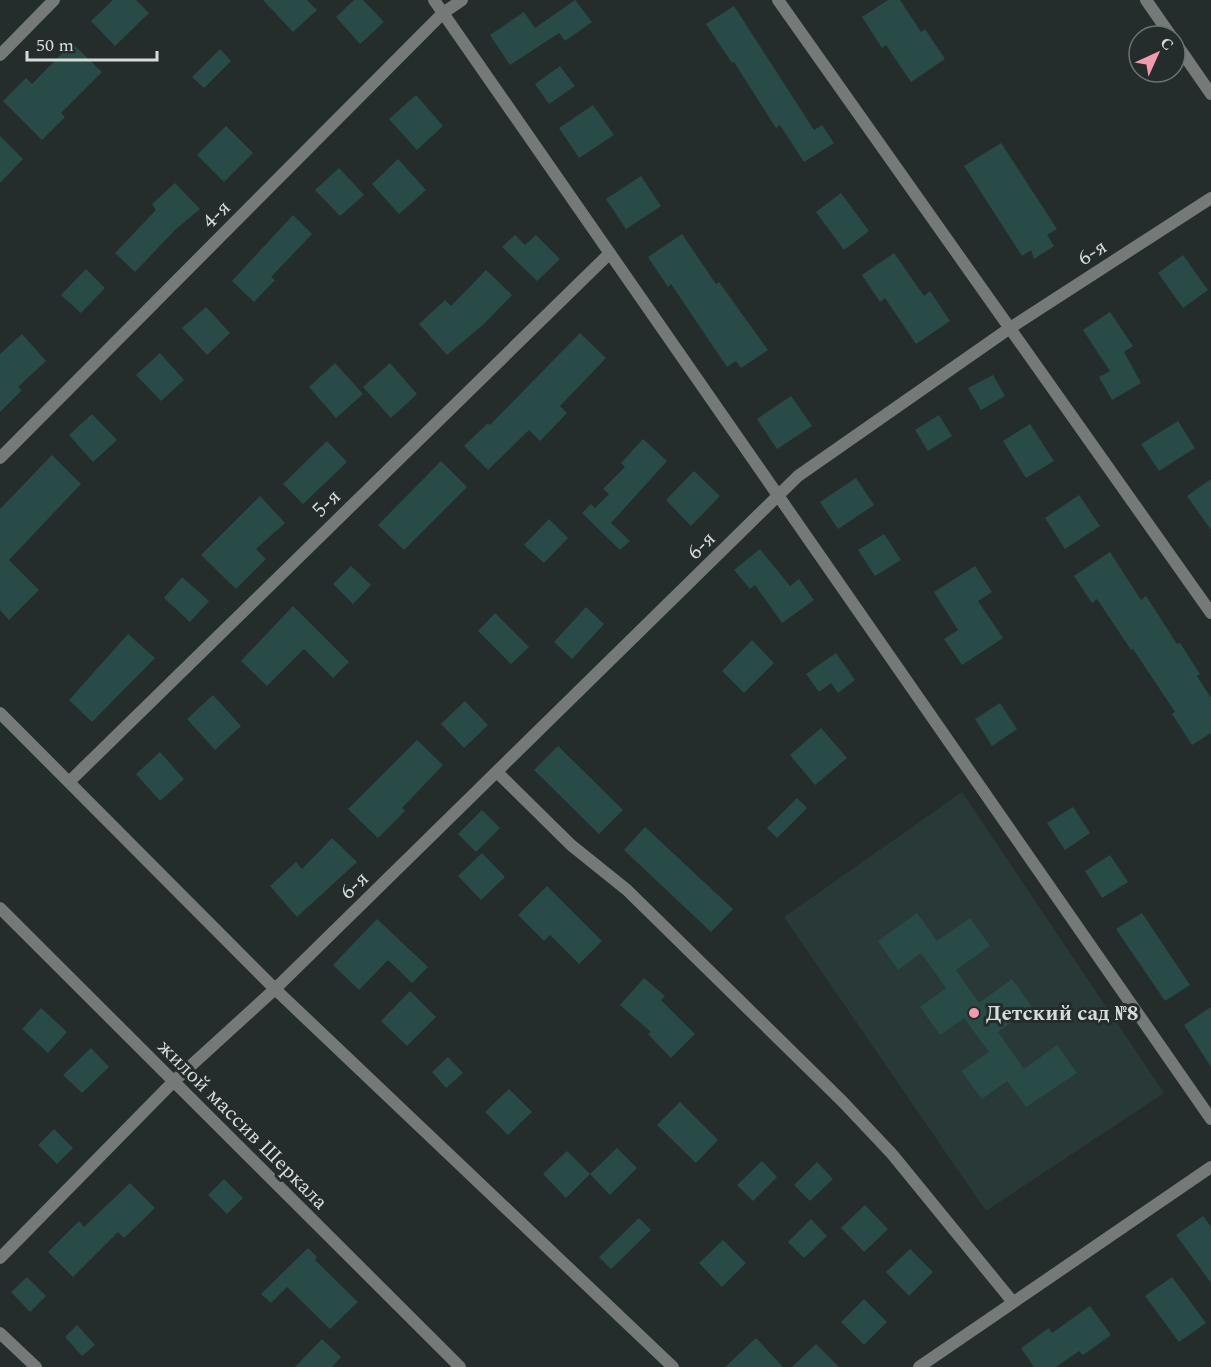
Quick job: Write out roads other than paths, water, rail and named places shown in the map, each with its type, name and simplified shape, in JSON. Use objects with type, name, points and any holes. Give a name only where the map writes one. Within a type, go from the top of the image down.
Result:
[{"type":"street","points":[[0,55],[54,0]]},
{"type":"street","points":[[434,0],[1211,1119]]},
{"type":"street","name":"4-я","points":[[0,458],[443,13],[462,0]]},
{"type":"street","points":[[778,0],[1211,613]]},
{"type":"street","points":[[1146,0],[1163,24]]},
{"type":"street","points":[[1187,59],[1211,94]]},
{"type":"street","name":"6-я","points":[[0,1258],[173,1082],[275,989],[798,476],[1010,328],[1211,198]]},
{"type":"street","name":"5-я","points":[[70,781],[610,253]]},
{"type":"street","points":[[0,713],[275,989],[673,1367]]},
{"type":"street","points":[[497,772],[571,845],[627,890],[842,1101],[892,1154],[1012,1301]]},
{"type":"street","name":"жилой массив Шеркала","points":[[0,908],[460,1367]]},
{"type":"street","points":[[919,1367],[1012,1301],[1211,1167]]},
{"type":"street","points":[[0,1334],[36,1367]]},
{"type":"place","name":"Детский сад №8","points":[[974,1013]]}]
